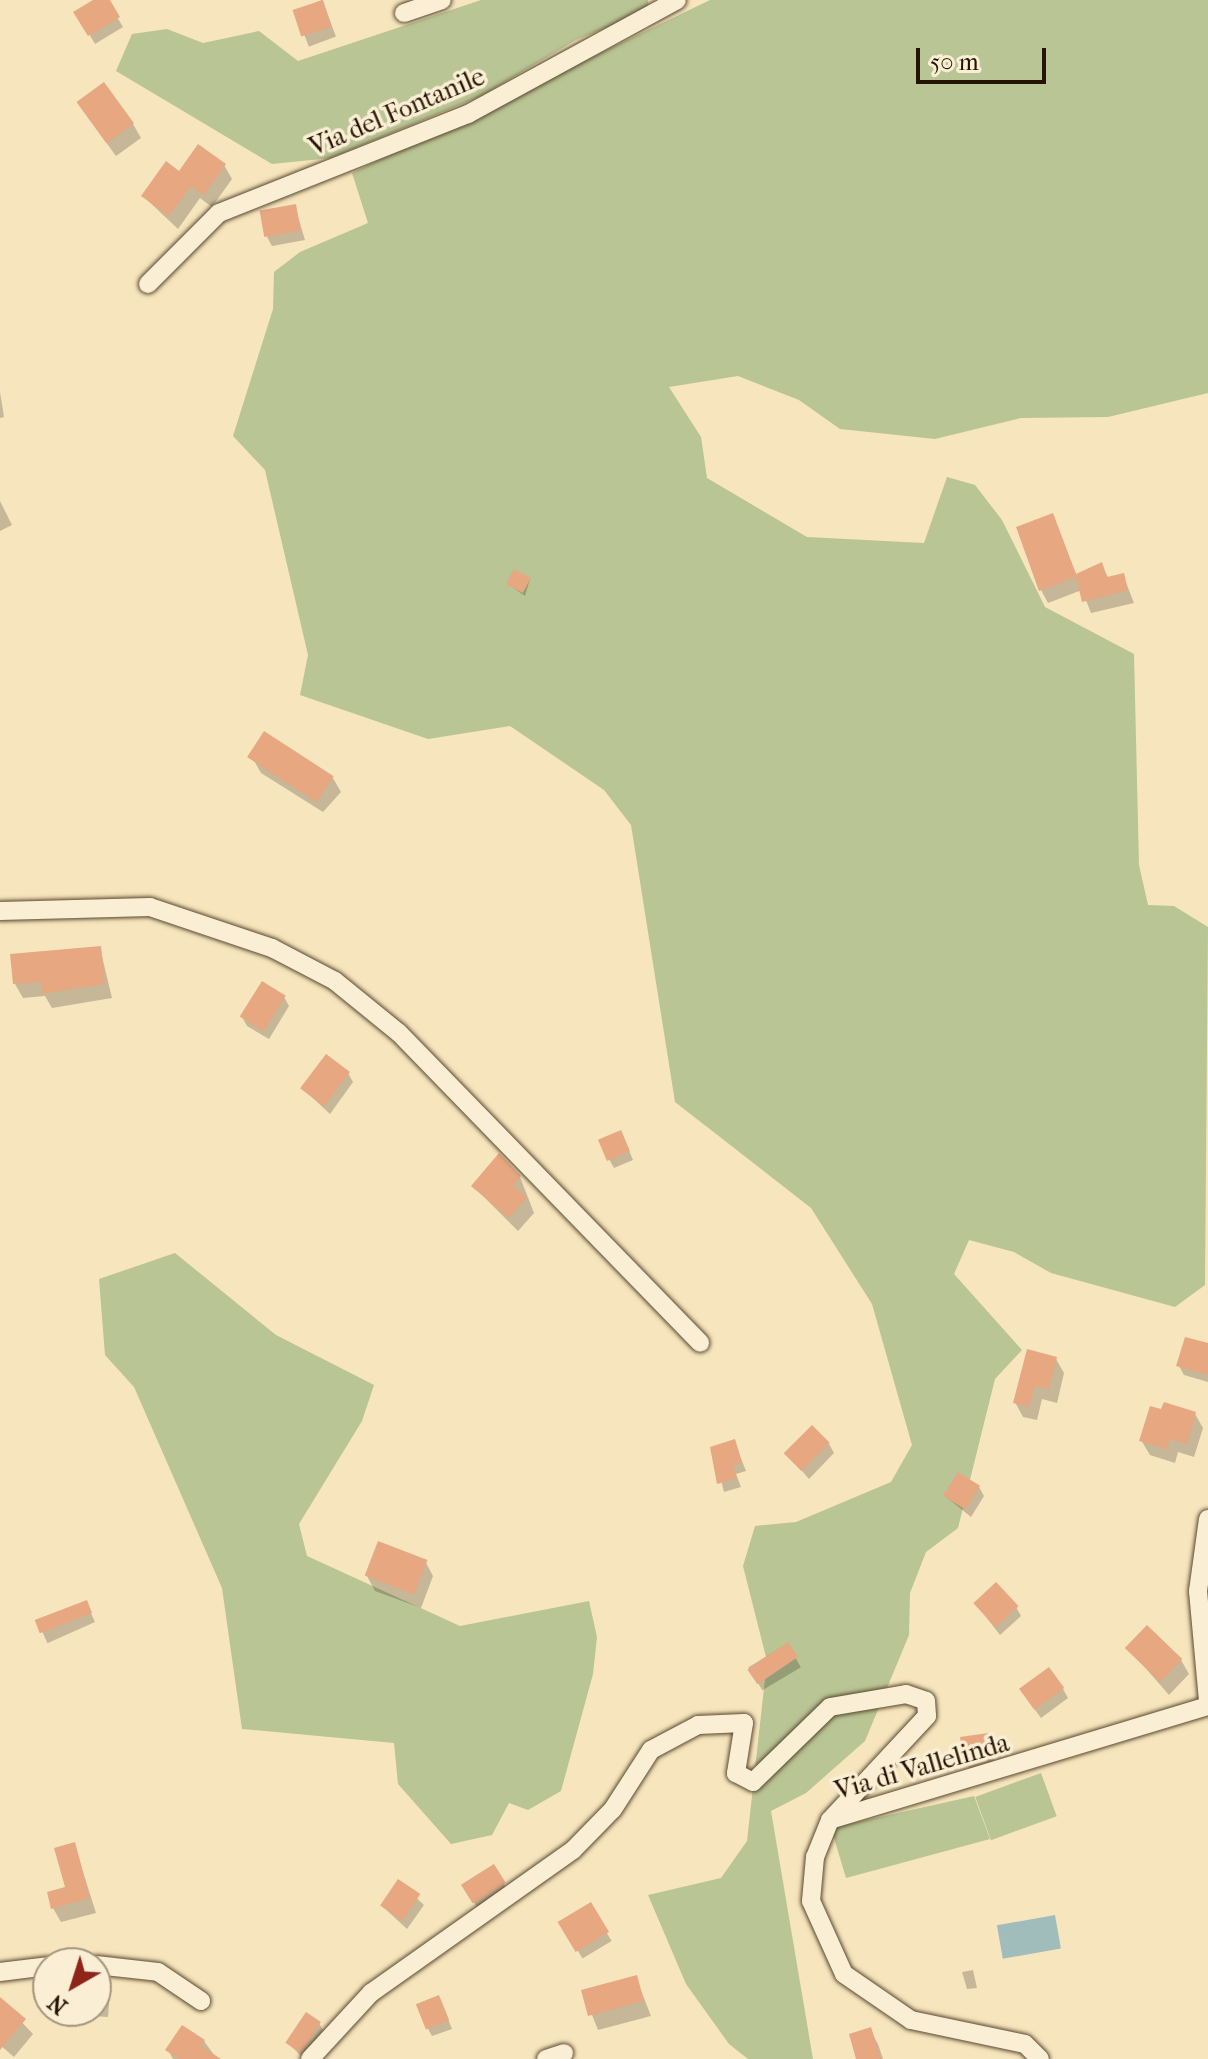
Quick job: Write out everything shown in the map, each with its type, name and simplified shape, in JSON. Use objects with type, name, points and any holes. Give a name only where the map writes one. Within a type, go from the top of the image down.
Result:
[{"type":"street","points":[[404,13],[442,0]]},
{"type":"street","name":"Via del Fontanile","points":[[148,284],[191,233],[229,207],[468,114],[677,0]]},
{"type":"street","points":[[0,911],[150,907],[324,974],[399,1033],[700,1343]]},
{"type":"street","points":[[1208,1519],[1198,1591],[1208,1703]]},
{"type":"street","name":"Via di Vallelinda","points":[[310,2059],[371,1993],[583,1841],[661,1741],[738,1719],[745,1730],[736,1773],[753,1782],[830,1707],[906,1694],[926,1701],[927,1716],[830,1820]]},
{"type":"street","name":"Via di Vallelinda","points":[[830,1820],[1208,1703]]},
{"type":"street","points":[[830,1820],[812,1869],[811,1901],[844,1974],[911,2020],[1025,2044],[1040,2059]]},
{"type":"street","points":[[112,1967],[158,1972],[201,2001]]},
{"type":"street","points":[[0,1972],[32,1968]]},
{"type":"green space","points":[[481,0],[648,0],[649,10],[576,40],[481,96],[331,158],[272,164],[116,71],[132,34],[167,29],[203,43],[259,31],[298,61]]},
{"type":"green space","points":[[710,0],[1208,0],[1208,393],[1108,417],[1021,418],[935,439],[840,429],[799,400],[738,376],[669,387],[701,437],[707,478],[807,537],[924,543],[947,477],[975,485],[1002,520],[1045,607],[1134,654],[1139,865],[1148,905],[1174,906],[1208,927],[1205,1285],[1175,1307],[1051,1273],[1014,1252],[969,1240],[954,1274],[1022,1350],[995,1379],[958,1528],[926,1552],[910,1593],[909,1635],[865,1741],[806,1793],[771,1811],[813,2059],[748,2059],[729,2044],[686,1984],[648,1895],[721,1878],[747,1841],[767,1661],[743,1566],[755,1526],[796,1522],[891,1482],[912,1445],[872,1304],[811,1208],[675,1102],[631,825],[604,790],[510,726],[428,739],[300,695],[308,655],[265,470],[233,436],[273,309],[274,272],[300,252],[368,223],[352,173]]},
{"type":"green space","points":[[175,1253],[276,1335],[374,1385],[362,1421],[299,1524],[307,1556],[460,1626],[589,1601],[597,1637],[593,1674],[561,1791],[528,1810],[509,1803],[492,1835],[451,1844],[398,1784],[394,1743],[242,1729],[222,1588],[134,1387],[105,1355],[99,1279]]},
{"type":"green space","points":[[1041,1773],[1057,1816],[991,1840],[975,1797]]},
{"type":"green space","points":[[974,1796],[990,1839],[846,1878],[831,1828]]},
{"type":"water","points":[[1055,1915],[1061,1948],[1003,1959],[997,1925]]},
{"type":"building","points":[[93,0],[110,0],[120,17],[88,36],[73,12]]},
{"type":"building","points":[[323,0],[332,27],[301,37],[293,10]]},
{"type":"building","points":[[104,82],[134,123],[106,143],[76,102]]},
{"type":"building","points":[[198,144],[226,164],[204,195],[191,186],[169,216],[141,196],[166,161],[179,171]]},
{"type":"building","points":[[296,204],[301,231],[264,237],[260,210]]},
{"type":"building","points":[[1053,513],[1076,574],[1102,562],[1107,577],[1124,573],[1128,590],[1082,602],[1076,577],[1039,591],[1016,527]]},
{"type":"building","points":[[514,569],[531,578],[523,593],[506,584]]},
{"type":"building","points":[[264,731],[334,776],[317,802],[247,757]]},
{"type":"building","points":[[101,946],[105,984],[42,994],[41,982],[13,984],[10,954]]},
{"type":"building","points":[[262,981],[286,996],[263,1031],[240,1017]]},
{"type":"building","points":[[326,1054],[350,1072],[324,1106],[300,1088]]},
{"type":"building","points":[[621,1130],[630,1151],[607,1161],[598,1140]]},
{"type":"building","points":[[499,1153],[521,1176],[513,1186],[527,1197],[509,1218],[471,1186]]},
{"type":"building","points":[[1185,1337],[1208,1343],[1208,1375],[1176,1366]]},
{"type":"building","points":[[1027,1349],[1057,1357],[1049,1389],[1035,1386],[1029,1407],[1013,1403]]},
{"type":"building","points":[[1164,1402],[1196,1412],[1187,1444],[1170,1439],[1167,1449],[1139,1441],[1150,1406],[1161,1409]]},
{"type":"building","points":[[812,1425],[830,1443],[801,1471],[784,1453]]},
{"type":"building","points":[[735,1439],[742,1462],[733,1465],[737,1478],[717,1484],[710,1447]]},
{"type":"building","points":[[958,1472],[980,1486],[965,1510],[943,1496]]},
{"type":"building","points":[[378,1541],[427,1560],[414,1595],[365,1576]]},
{"type":"building","points":[[996,1582],[1019,1606],[996,1627],[973,1603]]},
{"type":"building","points":[[87,1600],[92,1613],[40,1633],[35,1620]]},
{"type":"building","points":[[1147,1625],[1182,1659],[1160,1682],[1125,1648]]},
{"type":"building","points":[[788,1642],[798,1657],[757,1684],[747,1669]]},
{"type":"building","points":[[1049,1667],[1064,1688],[1034,1710],[1019,1689]]},
{"type":"building","points":[[988,1733],[992,1759],[965,1767],[960,1737]]},
{"type":"building","points":[[75,1842],[90,1898],[51,1909],[47,1892],[65,1887],[54,1848]]},
{"type":"building","points":[[494,1864],[506,1883],[473,1903],[461,1885]]},
{"type":"building","points":[[398,1879],[420,1894],[402,1921],[380,1906]]},
{"type":"building","points":[[591,1902],[609,1932],[576,1952],[558,1922]]},
{"type":"building","points":[[637,1975],[644,2001],[588,2016],[581,1990]]},
{"type":"building","points":[[439,1995],[449,2020],[426,2029],[416,2004]]},
{"type":"building","points":[[0,1997],[26,2019],[0,2050]]},
{"type":"building","points":[[306,2012],[321,2022],[300,2053],[285,2043]]},
{"type":"building","points":[[182,2025],[205,2040],[201,2046],[221,2059],[179,2059],[165,2050]]},
{"type":"building","points":[[871,2027],[881,2059],[856,2059],[849,2034]]}]
